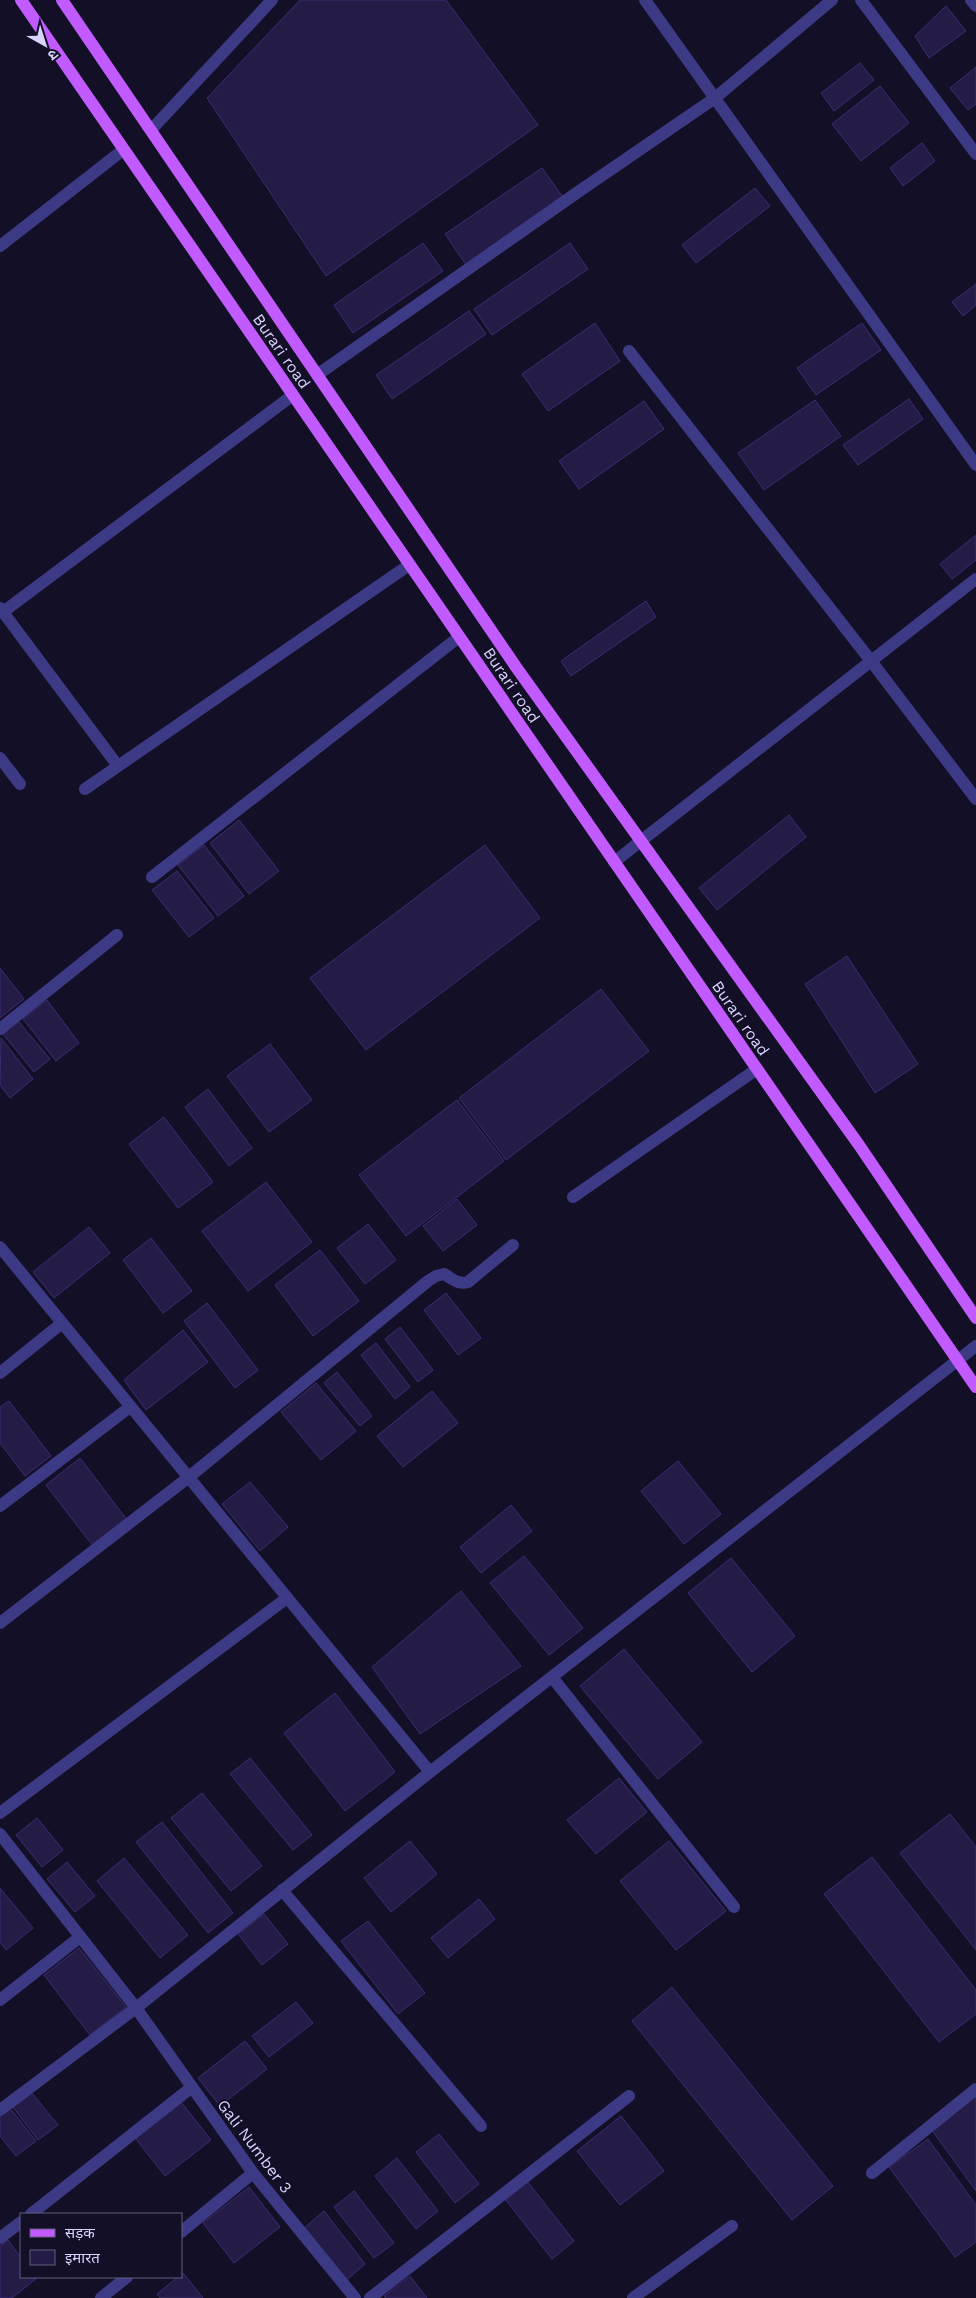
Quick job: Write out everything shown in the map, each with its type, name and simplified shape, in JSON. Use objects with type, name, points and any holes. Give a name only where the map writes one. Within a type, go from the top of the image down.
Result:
[{"type":"main road","name":"Burari road","points":[[21,0],[976,1387]]},
{"type":"main road","name":"Burari road","points":[[62,0],[516,667],[859,1145],[976,1318]]},
{"type":"street","points":[[151,130],[272,0]]},
{"type":"street","points":[[645,0],[976,465]]},
{"type":"street","points":[[317,375],[715,98],[832,0]]},
{"type":"street","points":[[861,0],[976,154]]},
{"type":"street","points":[[971,0],[976,6]]},
{"type":"street","points":[[0,246],[123,150]]},
{"type":"street","points":[[629,351],[976,799]]},
{"type":"street","points":[[118,766],[2,610],[293,395]]},
{"type":"street","points":[[86,789],[409,564]]},
{"type":"street","points":[[614,862],[976,579]]},
{"type":"street","points":[[152,877],[459,637]]},
{"type":"street","points":[[0,758],[20,784]]},
{"type":"street","points":[[0,1029],[117,935]]},
{"type":"street","points":[[574,1197],[757,1070]]},
{"type":"street","points":[[0,1623],[189,1477],[428,1281],[444,1274],[462,1284],[468,1282],[513,1245]]},
{"type":"street","points":[[0,1247],[430,1772]]},
{"type":"street","points":[[0,1373],[62,1323]]},
{"type":"street","points":[[0,2110],[136,2008],[430,1772],[976,1346]]},
{"type":"street","points":[[0,1506],[130,1407]]},
{"type":"street","points":[[0,1813],[287,1598]]},
{"type":"street","points":[[552,1677],[734,1907]]},
{"type":"street","name":"Gali Number 3","points":[[0,1834],[136,2008],[253,2172],[354,2298]]},
{"type":"street","points":[[282,1890],[481,2126]]},
{"type":"street","points":[[0,2000],[80,1937]]},
{"type":"street","points":[[32,2213],[192,2088]]},
{"type":"street","points":[[872,2173],[976,2088]]},
{"type":"street","points":[[370,2298],[628,2096]]},
{"type":"street","points":[[182,2231],[253,2172]]},
{"type":"street","points":[[0,2238],[20,2223]]},
{"type":"street","points":[[633,2298],[732,2226]]},
{"type":"street","points":[[101,2298],[126,2278]]},
{"type":"building","points":[[300,0],[446,0],[538,125],[326,276],[207,98]]},
{"type":"building","points":[[946,6],[966,31],[929,58],[915,36]]},
{"type":"building","points":[[860,63],[874,80],[834,111],[821,93]]},
{"type":"building","points":[[976,67],[976,104],[968,110],[950,88]]},
{"type":"building","points":[[880,86],[909,123],[861,161],[832,124]]},
{"type":"building","points":[[922,143],[935,161],[903,186],[890,168]]},
{"type":"building","points":[[542,168],[565,200],[468,268],[445,234]]},
{"type":"building","points":[[755,188],[770,206],[696,263],[682,245]]},
{"type":"building","points":[[423,243],[443,271],[353,333],[334,305]]},
{"type":"building","points":[[570,243],[588,269],[492,335],[474,309]]},
{"type":"building","points":[[976,284],[976,305],[963,316],[952,302]]},
{"type":"building","points":[[469,311],[486,334],[392,399],[376,375]]},
{"type":"building","points":[[595,323],[620,361],[548,411],[522,374]]},
{"type":"building","points":[[862,323],[881,350],[816,395],[797,368]]},
{"type":"building","points":[[909,399],[923,419],[858,465],[843,445]]},
{"type":"building","points":[[815,400],[841,436],[764,490],[738,453]]},
{"type":"building","points":[[644,401],[664,429],[579,489],[559,461]]},
{"type":"building","points":[[976,535],[976,560],[952,579],[940,564]]},
{"type":"building","points":[[646,601],[656,617],[571,676],[561,661]]},
{"type":"building","points":[[789,815],[806,837],[717,910],[699,888]]},
{"type":"building","points":[[239,820],[279,871],[249,894],[210,843]]},
{"type":"building","points":[[204,845],[244,896],[218,916],[178,865]]},
{"type":"building","points":[[485,845],[540,918],[366,1050],[310,978]]},
{"type":"building","points":[[177,871],[214,918],[189,937],[152,890]]},
{"type":"building","points":[[847,956],[918,1064],[875,1093],[805,984]]},
{"type":"building","points":[[0,968],[24,999],[0,1018]]},
{"type":"building","points":[[601,989],[649,1051],[506,1160],[459,1098]]},
{"type":"building","points":[[47,1000],[79,1043],[56,1061],[23,1019]]},
{"type":"building","points":[[18,1021],[50,1059],[34,1072],[3,1034]]},
{"type":"building","points":[[1,1038],[33,1079],[10,1098],[0,1085]]},
{"type":"building","points":[[270,1044],[312,1100],[269,1132],[227,1076]]},
{"type":"building","points":[[208,1089],[252,1148],[229,1166],[185,1107]]},
{"type":"building","points":[[457,1100],[504,1161],[406,1236],[359,1175]]},
{"type":"building","points":[[164,1117],[213,1182],[178,1208],[129,1144]]},
{"type":"building","points":[[266,1182],[312,1242],[248,1291],[202,1231]]},
{"type":"building","points":[[457,1199],[477,1225],[443,1251],[423,1226]]},
{"type":"building","points":[[368,1224],[396,1260],[365,1284],[337,1248]]},
{"type":"building","points":[[89,1227],[110,1253],[54,1298],[33,1272]]},
{"type":"building","points":[[151,1238],[192,1291],[163,1313],[123,1260]]},
{"type":"building","points":[[320,1250],[359,1301],[313,1336],[275,1285]]},
{"type":"building","points":[[446,1293],[481,1338],[458,1355],[424,1310]]},
{"type":"building","points":[[207,1303],[258,1370],[235,1388],[184,1321]]},
{"type":"building","points":[[400,1327],[433,1370],[418,1382],[385,1339]]},
{"type":"building","points":[[183,1330],[208,1362],[146,1410],[124,1380]]},
{"type":"building","points":[[376,1343],[410,1387],[395,1399],[361,1355]]},
{"type":"building","points":[[337,1372],[372,1416],[360,1426],[324,1383]]},
{"type":"building","points":[[316,1383],[356,1431],[321,1460],[281,1412]]},
{"type":"building","points":[[432,1391],[458,1423],[403,1467],[377,1436]]},
{"type":"building","points":[[9,1401],[51,1456],[25,1476],[0,1443],[0,1407]]},
{"type":"building","points":[[80,1458],[127,1520],[93,1546],[46,1485]]},
{"type":"building","points":[[678,1461],[721,1514],[684,1544],[641,1491]]},
{"type":"building","points":[[250,1482],[288,1527],[260,1551],[222,1504]]},
{"type":"building","points":[[511,1505],[532,1531],[481,1573],[460,1547]]},
{"type":"building","points":[[524,1556],[583,1628],[549,1655],[490,1583]]},
{"type":"building","points":[[731,1558],[795,1636],[752,1672],[688,1593]]},
{"type":"building","points":[[461,1591],[521,1666],[420,1734],[372,1667]]},
{"type":"building","points":[[624,1649],[702,1742],[658,1779],[580,1686]]},
{"type":"building","points":[[335,1693],[395,1772],[345,1811],[284,1733]]},
{"type":"building","points":[[250,1758],[312,1835],[293,1850],[230,1774]]},
{"type":"building","points":[[619,1778],[647,1812],[596,1854],[567,1820]]},
{"type":"building","points":[[202,1793],[262,1866],[231,1891],[171,1818]]},
{"type":"building","points":[[950,1814],[976,1847],[976,1950],[900,1853]]},
{"type":"building","points":[[37,1818],[63,1850],[42,1867],[16,1835]]},
{"type":"building","points":[[162,1822],[233,1913],[208,1933],[136,1842]]},
{"type":"building","points":[[410,1841],[437,1874],[391,1912],[364,1878]]},
{"type":"building","points":[[669,1841],[726,1911],[676,1950],[620,1881]]},
{"type":"building","points":[[872,1857],[976,1990],[976,2014],[939,2042],[824,1894]]},
{"type":"building","points":[[124,1858],[188,1935],[160,1958],[97,1881]]},
{"type":"building","points":[[67,1862],[95,1896],[75,1912],[47,1879]]},
{"type":"building","points":[[0,1888],[33,1928],[6,1950],[0,1942]]},
{"type":"building","points":[[479,1899],[495,1919],[448,1958],[431,1938]]},
{"type":"building","points":[[264,1914],[288,1944],[262,1965],[238,1934]]},
{"type":"building","points":[[368,1921],[425,1993],[398,2014],[341,1941]]},
{"type":"building","points":[[79,1948],[126,2007],[90,2035],[44,1975]]},
{"type":"building","points":[[672,1987],[833,2186],[792,2220],[632,2021]]},
{"type":"building","points":[[296,2002],[313,2023],[269,2057],[252,2036]]},
{"type":"building","points":[[245,2041],[267,2069],[220,2106],[198,2078]]},
{"type":"building","points":[[31,2092],[58,2125],[38,2140],[13,2107]]},
{"type":"building","points":[[976,2096],[976,2191],[931,2129]]},
{"type":"building","points":[[181,2102],[211,2140],[165,2176],[135,2138]]},
{"type":"building","points":[[10,2108],[36,2141],[16,2156],[0,2136],[0,2116]]},
{"type":"building","points":[[621,2116],[664,2171],[620,2205],[577,2151]]},
{"type":"building","points":[[439,2134],[479,2184],[455,2203],[416,2152]]},
{"type":"building","points":[[928,2139],[976,2205],[976,2242],[955,2257],[889,2167]]},
{"type":"building","points":[[397,2158],[438,2211],[416,2229],[375,2176]]},
{"type":"building","points":[[527,2181],[574,2241],[552,2259],[505,2199]]},
{"type":"building","points":[[249,2187],[280,2227],[234,2263],[203,2223]]},
{"type":"building","points":[[354,2191],[394,2243],[374,2258],[334,2207]]},
{"type":"building","points":[[324,2211],[365,2264],[344,2282],[303,2229]]},
{"type":"building","points":[[8,2240],[20,2257],[20,2278],[37,2278],[12,2298],[0,2298],[0,2246]]},
{"type":"building","points":[[183,2273],[203,2298],[160,2298],[157,2294],[177,2278],[182,2278]]},
{"type":"building","points":[[410,2276],[427,2298],[386,2298],[384,2296]]}]
